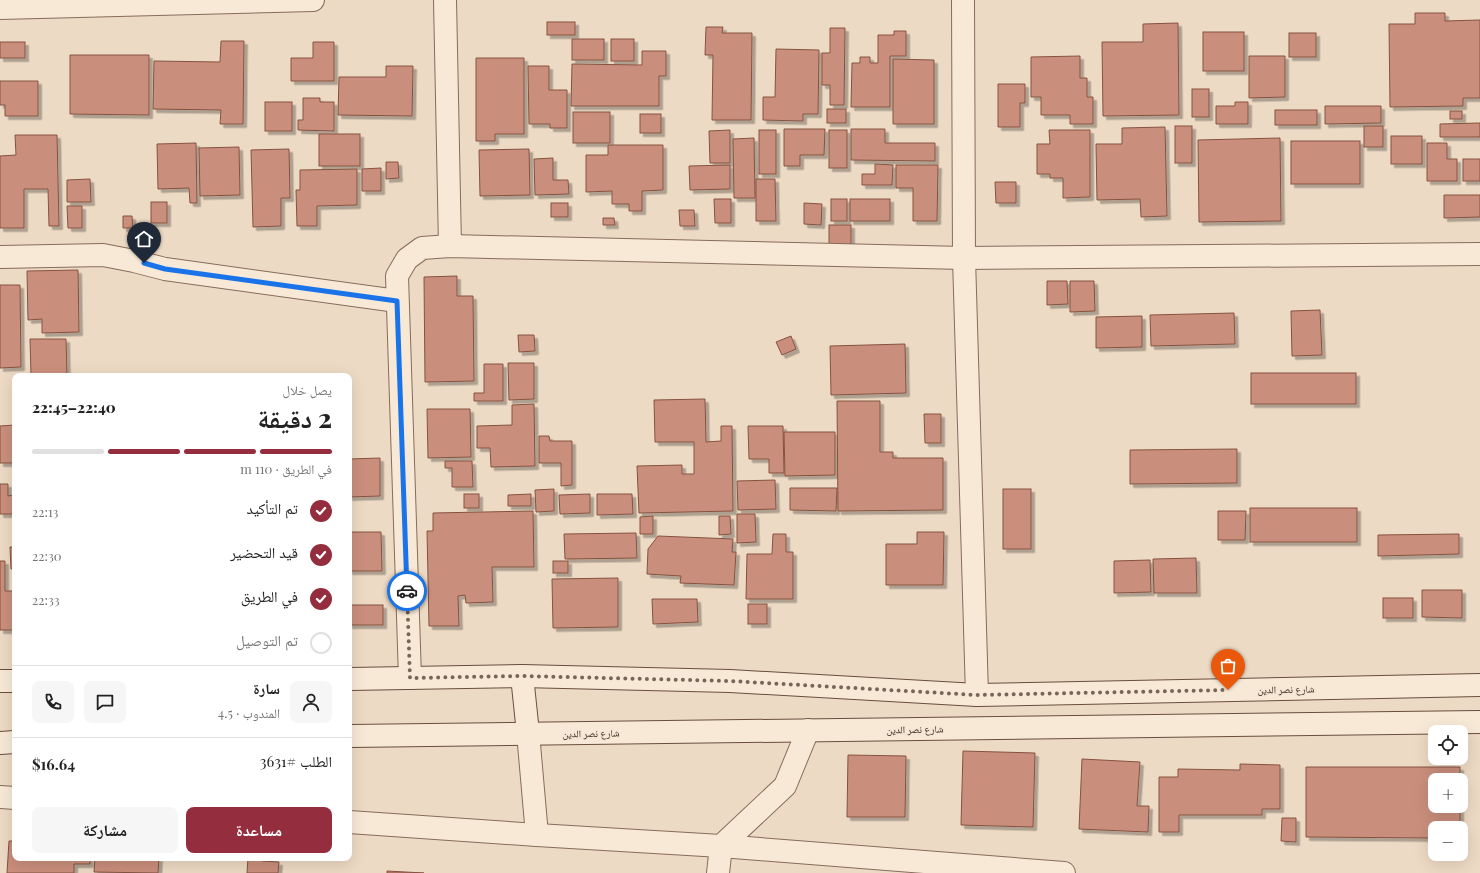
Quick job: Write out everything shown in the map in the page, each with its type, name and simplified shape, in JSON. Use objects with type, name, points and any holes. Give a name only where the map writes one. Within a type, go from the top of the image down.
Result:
[{"type":"street","points":[[0,8],[313,0]]},
{"type":"street","points":[[445,0],[450,246]]},
{"type":"street","points":[[963,0],[964,258],[977,695]]},
{"type":"street","points":[[410,678],[397,276],[407,259],[422,248],[450,246],[964,258],[1480,254]]},
{"type":"street","points":[[0,257],[103,255],[165,269],[397,301]]},
{"type":"street","points":[[522,676],[537,835]]},
{"type":"street","name":"شارع نصر الدين","points":[[352,679],[522,676],[730,681],[977,695],[1480,685]]},
{"type":"street","points":[[0,681],[12,681]]},
{"type":"street","name":"شارع نصر الدين","points":[[352,736],[1480,722]]},
{"type":"street","points":[[718,873],[721,846],[785,786],[808,730]]},
{"type":"street","points":[[0,743],[12,742]]},
{"type":"street","points":[[0,796],[12,798]]},
{"type":"street","points":[[352,822],[721,846],[1064,873]]},
{"type":"building","points":[[1415,13],[1445,13],[1445,21],[1480,20],[1480,98],[1463,98],[1463,106],[1390,107],[1389,24],[1415,24]]},
{"type":"building","points":[[547,22],[575,22],[575,35],[547,35]]},
{"type":"building","points":[[1178,23],[1179,115],[1103,116],[1102,42],[1143,42],[1143,24]]},
{"type":"building","points":[[706,27],[723,27],[722,33],[752,33],[751,120],[712,120],[713,55],[705,55]]},
{"type":"building","points":[[830,28],[845,28],[844,105],[830,105],[830,85],[822,85],[822,53],[830,53]]},
{"type":"building","points":[[894,31],[906,31],[906,56],[890,56],[890,107],[851,107],[852,63],[860,63],[860,57],[870,57],[870,63],[878,63],[878,35],[894,35]]},
{"type":"building","points":[[1203,32],[1244,32],[1244,71],[1203,71]]},
{"type":"building","points":[[1289,33],[1316,33],[1316,57],[1289,57]]},
{"type":"building","points":[[572,39],[604,39],[604,60],[572,60]]},
{"type":"building","points":[[611,39],[634,39],[634,61],[611,61]]},
{"type":"building","points":[[221,41],[244,41],[243,124],[220,124],[221,110],[153,109],[154,61],[220,62]]},
{"type":"building","points":[[0,42],[25,42],[25,58],[0,58]]},
{"type":"building","points":[[313,42],[334,42],[334,81],[291,81],[291,58],[313,58]]},
{"type":"building","points":[[776,49],[819,50],[818,114],[803,114],[803,121],[763,120],[763,97],[775,97]]},
{"type":"building","points":[[642,51],[666,51],[666,76],[659,76],[659,106],[571,106],[572,64],[642,65]]},
{"type":"building","points":[[70,55],[149,55],[149,115],[70,114]]},
{"type":"building","points":[[1080,56],[1080,78],[1087,78],[1087,97],[1093,97],[1093,124],[1070,124],[1070,115],[1041,115],[1041,97],[1031,97],[1031,57]]},
{"type":"building","points":[[1249,56],[1285,56],[1285,97],[1249,98]]},
{"type":"building","points":[[476,58],[524,58],[524,134],[495,134],[495,141],[476,141]]},
{"type":"building","points":[[893,59],[934,60],[934,124],[893,124]]},
{"type":"building","points":[[386,66],[413,66],[412,116],[338,115],[339,77],[386,77]]},
{"type":"building","points":[[528,66],[549,66],[549,90],[567,90],[567,128],[550,128],[550,124],[529,124]]},
{"type":"building","points":[[0,81],[38,81],[38,116],[5,116],[5,105],[0,105]]},
{"type":"building","points":[[998,84],[1025,84],[1025,103],[1020,103],[1020,127],[998,127]]},
{"type":"building","points":[[1192,89],[1209,89],[1209,117],[1192,117]]},
{"type":"building","points":[[303,98],[320,98],[320,102],[334,102],[334,131],[298,130],[298,120],[303,120]]},
{"type":"building","points":[[265,102],[292,102],[292,131],[265,131]]},
{"type":"building","points":[[1235,102],[1248,102],[1248,124],[1216,124],[1216,106],[1235,106]]},
{"type":"building","points":[[1325,106],[1381,106],[1381,123],[1325,124]]},
{"type":"building","points":[[827,109],[846,109],[846,123],[827,123]]},
{"type":"building","points":[[1275,110],[1317,110],[1317,125],[1275,125]]},
{"type":"building","points":[[1450,111],[1462,111],[1462,119],[1450,119]]},
{"type":"building","points":[[573,112],[610,112],[610,143],[573,143]]},
{"type":"building","points":[[640,114],[661,114],[661,133],[640,133]]},
{"type":"building","points":[[1480,123],[1480,137],[1440,137],[1440,124]]},
{"type":"building","points":[[1175,126],[1192,126],[1192,163],[1175,163]]},
{"type":"building","points":[[1364,126],[1383,126],[1383,147],[1364,147]]},
{"type":"building","points":[[1165,127],[1167,216],[1141,217],[1140,199],[1097,200],[1096,144],[1122,144],[1122,128]]},
{"type":"building","points":[[784,129],[825,129],[824,155],[800,155],[800,166],[784,166]]},
{"type":"building","points":[[851,129],[885,129],[885,143],[935,143],[935,161],[851,160]]},
{"type":"building","points":[[730,130],[730,163],[710,163],[709,131]]},
{"type":"building","points":[[759,130],[776,130],[776,174],[759,174]]},
{"type":"building","points":[[829,130],[847,130],[847,168],[829,168]]},
{"type":"building","points":[[1049,130],[1090,130],[1090,197],[1063,198],[1063,178],[1050,178],[1050,174],[1037,174],[1037,144],[1050,144]]},
{"type":"building","points":[[319,134],[360,134],[360,166],[319,166]]},
{"type":"building","points":[[15,135],[57,135],[59,226],[49,226],[48,189],[24,189],[24,228],[0,228],[0,156],[16,155]]},
{"type":"building","points":[[1391,136],[1422,136],[1422,164],[1391,164]]},
{"type":"building","points":[[754,138],[755,198],[734,198],[733,139]]},
{"type":"building","points":[[1280,138],[1281,221],[1199,222],[1198,140]]},
{"type":"building","points":[[1291,141],[1360,141],[1360,184],[1291,184]]},
{"type":"building","points":[[196,143],[197,203],[190,203],[189,188],[158,189],[157,144]]},
{"type":"building","points":[[1427,143],[1447,143],[1447,159],[1457,159],[1457,181],[1427,181]]},
{"type":"building","points":[[608,145],[663,145],[663,190],[642,191],[642,211],[629,211],[629,204],[612,204],[612,191],[586,192],[586,155],[608,155]]},
{"type":"building","points":[[239,147],[240,195],[200,196],[199,148]]},
{"type":"building","points":[[289,149],[290,198],[281,198],[281,226],[253,227],[251,150]]},
{"type":"building","points":[[529,149],[530,195],[480,196],[479,150]]},
{"type":"building","points":[[553,158],[553,180],[568,180],[569,194],[535,195],[534,159]]},
{"type":"building","points":[[1463,159],[1480,159],[1480,181],[1463,181]]},
{"type":"building","points":[[386,162],[398,162],[399,178],[386,179]]},
{"type":"building","points":[[875,164],[893,165],[892,185],[862,185],[862,174],[875,174]]},
{"type":"building","points":[[730,165],[730,189],[690,190],[689,166]]},
{"type":"building","points":[[896,165],[938,165],[937,221],[913,221],[913,188],[896,188]]},
{"type":"building","points":[[381,168],[381,191],[362,191],[362,169]]},
{"type":"building","points":[[357,169],[357,205],[317,206],[317,226],[297,226],[296,190],[300,190],[300,170]]},
{"type":"building","points":[[90,179],[91,202],[67,202],[67,180]]},
{"type":"building","points":[[756,179],[775,179],[776,221],[756,221]]},
{"type":"building","points":[[995,182],[1016,182],[1016,203],[996,203]]},
{"type":"building","points":[[1444,195],[1480,195],[1480,217],[1444,218]]},
{"type":"building","points":[[714,199],[731,199],[731,223],[715,223]]},
{"type":"building","points":[[831,199],[847,199],[847,221],[831,221]]},
{"type":"building","points":[[850,199],[890,199],[890,221],[850,221]]},
{"type":"building","points":[[151,202],[167,202],[167,223],[151,223]]},
{"type":"building","points":[[551,203],[568,203],[568,217],[551,217]]},
{"type":"building","points":[[804,203],[822,204],[821,225],[804,224]]},
{"type":"building","points":[[67,206],[82,206],[82,228],[68,228]]},
{"type":"building","points":[[679,210],[694,210],[695,226],[680,226]]},
{"type":"building","points":[[123,216],[132,216],[133,228],[123,228]]},
{"type":"building","points":[[603,218],[614,218],[615,225],[603,225]]},
{"type":"building","points":[[829,225],[851,225],[851,249],[829,249]]},
{"type":"building","points":[[78,270],[79,332],[42,333],[42,319],[28,320],[27,271]]},
{"type":"building","points":[[457,276],[457,296],[473,296],[474,381],[425,382],[424,277]]},
{"type":"building","points":[[1047,281],[1067,281],[1068,304],[1047,305]]},
{"type":"building","points":[[1070,281],[1094,281],[1095,311],[1070,312]]},
{"type":"building","points":[[0,285],[20,285],[21,367],[0,368]]},
{"type":"building","points":[[1320,310],[1322,355],[1292,356],[1291,311]]},
{"type":"building","points":[[1234,313],[1235,344],[1151,346],[1150,315]]},
{"type":"building","points":[[1142,316],[1142,347],[1096,348],[1096,317]]},
{"type":"building","points":[[518,335],[534,335],[535,351],[519,352]]},
{"type":"building","points":[[791,336],[796,349],[782,355],[776,342]]},
{"type":"building","points":[[30,339],[66,339],[67,373],[31,373]]},
{"type":"building","points":[[905,344],[906,393],[831,395],[830,346]]},
{"type":"building","points":[[508,363],[534,363],[534,399],[509,400]]},
{"type":"building","points":[[484,364],[503,364],[503,401],[474,401],[474,393],[484,393]]},
{"type":"building","points":[[1251,373],[1356,373],[1356,404],[1251,404]]},
{"type":"building","points":[[705,399],[706,442],[721,441],[721,426],[732,426],[733,511],[639,513],[637,466],[682,465],[682,474],[694,474],[694,442],[655,442],[654,400]]},
{"type":"building","points":[[837,401],[880,401],[880,452],[893,452],[893,458],[943,458],[943,510],[838,511]]},
{"type":"building","points":[[534,404],[535,466],[491,467],[490,448],[477,448],[477,426],[512,425],[512,405]]},
{"type":"building","points":[[427,409],[470,409],[471,457],[428,458]]},
{"type":"building","points":[[924,414],[941,414],[941,443],[925,443]]},
{"type":"building","points":[[12,425],[12,463],[0,463],[0,426]]},
{"type":"building","points":[[748,426],[783,426],[784,473],[769,473],[769,459],[749,459]]},
{"type":"building","points":[[784,432],[835,432],[835,475],[785,476]]},
{"type":"building","points":[[539,436],[549,436],[550,441],[572,441],[572,485],[561,486],[561,463],[539,463]]},
{"type":"building","points":[[1237,449],[1237,483],[1130,484],[1130,450]]},
{"type":"building","points":[[380,458],[380,496],[352,497],[352,459]]},
{"type":"building","points":[[445,461],[472,461],[473,487],[452,487],[452,468],[445,468]]},
{"type":"building","points":[[775,480],[776,509],[738,510],[737,481]]},
{"type":"building","points":[[0,484],[8,484],[8,496],[12,495],[12,514],[0,514]]},
{"type":"building","points":[[790,488],[837,488],[836,511],[790,510]]},
{"type":"building","points":[[554,489],[554,511],[536,512],[535,490]]},
{"type":"building","points":[[1003,489],[1031,489],[1031,549],[1003,549]]},
{"type":"building","points":[[464,494],[479,494],[479,508],[464,508]]},
{"type":"building","points":[[531,494],[531,506],[508,506],[508,495]]},
{"type":"building","points":[[590,494],[590,513],[560,514],[559,495]]},
{"type":"building","points":[[597,494],[632,494],[633,514],[597,515]]},
{"type":"building","points":[[1250,508],[1357,508],[1357,542],[1250,542]]},
{"type":"building","points":[[533,511],[534,567],[492,567],[493,602],[466,603],[465,595],[458,596],[459,626],[429,626],[427,531],[433,531],[433,513]]},
{"type":"building","points":[[1218,511],[1246,511],[1245,540],[1218,540]]},
{"type":"building","points":[[737,514],[755,514],[756,542],[737,543]]},
{"type":"building","points":[[653,516],[653,534],[640,534],[640,517]]},
{"type":"building","points":[[719,516],[730,516],[731,534],[719,535]]},
{"type":"building","points":[[352,532],[381,532],[382,571],[352,571]]},
{"type":"building","points":[[917,532],[944,532],[943,585],[886,585],[886,544],[917,544]]},
{"type":"building","points":[[636,533],[637,558],[565,559],[564,534]]},
{"type":"building","points":[[773,534],[786,534],[786,552],[793,552],[793,599],[746,599],[747,554],[772,554]]},
{"type":"building","points":[[1459,534],[1459,554],[1378,556],[1378,535]]},
{"type":"building","points":[[658,536],[733,539],[732,552],[736,552],[734,585],[680,583],[681,576],[647,574],[648,549]]},
{"type":"building","points":[[10,547],[12,547],[12,569]]},
{"type":"building","points":[[1196,558],[1197,593],[1154,593],[1153,559]]},
{"type":"building","points":[[1150,560],[1151,592],[1114,593],[1114,561]]},
{"type":"building","points":[[0,561],[5,561],[5,591],[12,591],[12,630],[0,630]]},
{"type":"building","points":[[553,561],[568,561],[568,573],[553,573]]},
{"type":"building","points":[[618,578],[618,627],[553,628],[552,579]]},
{"type":"building","points":[[1422,590],[1462,590],[1462,618],[1422,617]]},
{"type":"building","points":[[1383,598],[1413,598],[1413,618],[1383,618]]},
{"type":"building","points":[[652,599],[697,599],[698,622],[653,624]]},
{"type":"building","points":[[748,604],[767,604],[767,624],[748,624]]},
{"type":"building","points":[[352,605],[383,605],[383,625],[352,625]]},
{"type":"building","points":[[963,751],[1035,753],[1033,827],[961,825]]},
{"type":"building","points":[[848,755],[906,756],[905,817],[847,817]]},
{"type":"building","points":[[1082,759],[1140,762],[1137,806],[1149,806],[1148,832],[1079,829]]},
{"type":"building","points":[[1240,764],[1280,765],[1280,809],[1262,809],[1262,815],[1179,815],[1179,832],[1159,832],[1159,777],[1178,777],[1178,769],[1240,770]]},
{"type":"building","points":[[1306,767],[1460,767],[1460,773],[1428,773],[1428,813],[1460,813],[1460,821],[1428,821],[1428,838],[1306,837]]},
{"type":"building","points":[[1282,818],[1296,818],[1296,842],[1281,841]]},
{"type":"building","points":[[9,841],[12,841],[12,861],[90,861],[90,864],[74,864],[74,873],[7,873]]},
{"type":"building","points":[[95,861],[159,861],[158,873],[94,872]]},
{"type":"building","points":[[248,861],[279,862],[278,873],[247,873]]},
{"type":"building","points":[[387,871],[424,873],[387,873]]},
{"type":"way so far","points":[[407,591],[410,678],[522,676],[730,681],[977,695],[1228,690]]},
{"type":"route","points":[[144,263],[165,269],[397,301],[407,591]]}]
